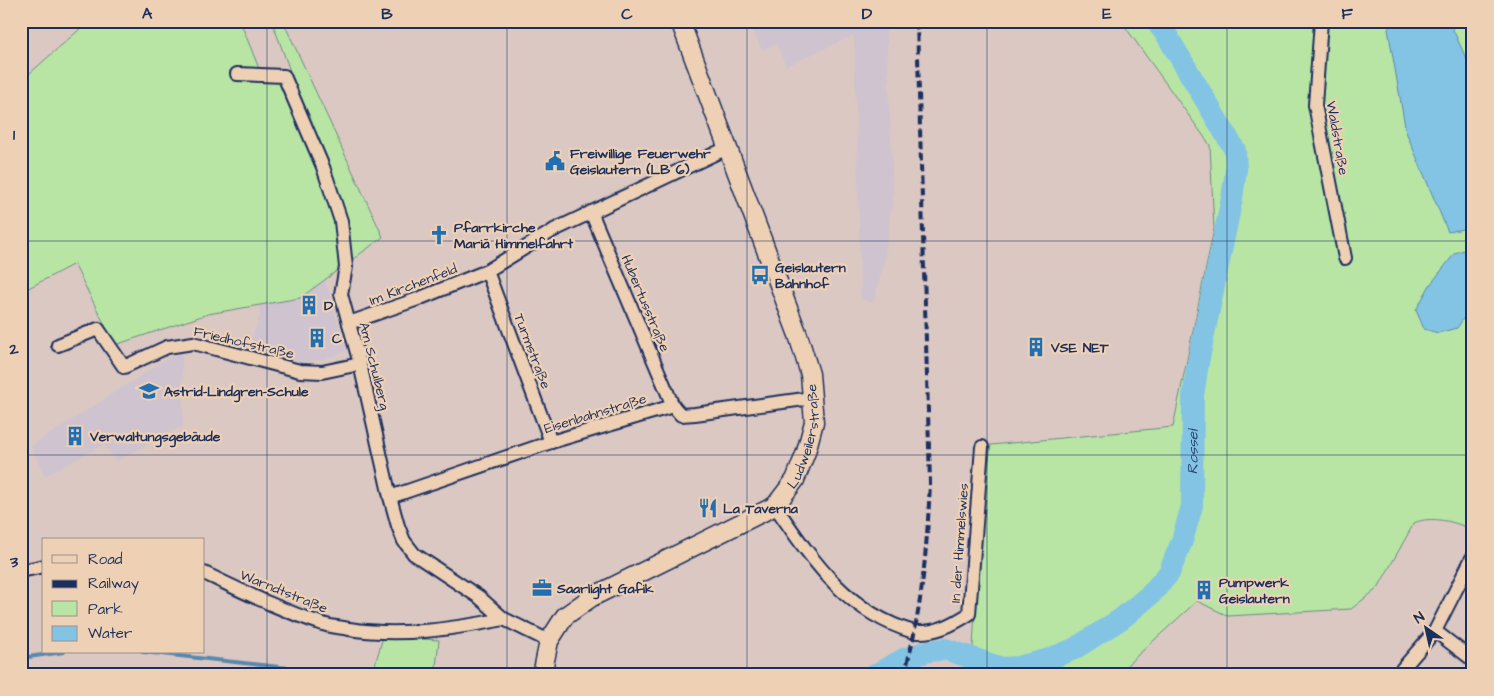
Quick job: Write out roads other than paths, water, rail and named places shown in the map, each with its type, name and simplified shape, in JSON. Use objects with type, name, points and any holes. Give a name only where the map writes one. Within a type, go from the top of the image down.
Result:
[{"type":"main road","name":"Ludweilerstraße","points":[[542,675],[549,641],[565,616],[592,597],[774,506],[795,480],[806,452],[814,422],[810,374],[798,335],[680,21]]},
{"type":"street","name":"Waldstraße","points":[[1321,21],[1315,105],[1345,258]]},
{"type":"street","name":"Am Schulberg","points":[[237,74],[284,76],[323,167],[341,221],[346,267],[341,294],[360,364],[390,496],[404,541],[414,554],[479,597],[504,619],[549,641]]},
{"type":"street","name":"Im Kirchenfeld","points":[[349,323],[487,272],[554,230],[727,148]]},
{"type":"street","name":"Hubertusstraße","points":[[591,212],[673,406]]},
{"type":"street","name":"Turmstraße","points":[[487,272],[551,442]]},
{"type":"street","name":"Friedhofstraße","points":[[58,346],[98,329],[124,367],[167,347],[193,343],[300,371],[322,372],[360,364]]},
{"type":"street","points":[[673,406],[681,415],[812,398]]},
{"type":"street","name":"Eisenbahnstraße","points":[[390,496],[551,442],[673,406]]},
{"type":"street","name":"In der Himmelswies","points":[[774,506],[808,554],[827,577],[848,597],[873,615],[899,627],[915,632],[932,632],[955,624],[969,614],[982,447]]},
{"type":"street","points":[[1398,675],[1435,631],[1472,558]]},
{"type":"street","points":[[21,571],[42,566]]},
{"type":"street","name":"Warndtstraße","points":[[205,573],[253,596],[324,624],[360,630],[414,633],[471,626],[504,619]]},
{"type":"street","points":[[1435,631],[1473,660]]},
{"type":"water","points":[[1394,21],[1449,21],[1473,73],[1473,227],[1448,232],[1406,132],[1388,29]]},
{"type":"water","points":[[1469,248],[1473,253],[1473,297],[1471,307],[1457,328],[1438,333],[1424,329],[1416,310],[1430,285],[1455,253]]},
{"type":"waterway","name":"Rossel","points":[[875,675],[906,658],[929,651],[945,649],[1002,668],[1018,667],[1046,660],[1074,649],[1121,619],[1151,594],[1169,573],[1182,541],[1192,506],[1193,396],[1236,170],[1235,150],[1166,34],[1156,21]]},
{"type":"waterway","points":[[21,658],[50,654]]},
{"type":"waterway","points":[[161,654],[289,668],[298,675]]},
{"type":"railway","points":[[904,675],[915,628],[923,580],[930,483],[917,21]]},
{"type":"place","name":"Freiwillige Feuerwehr Geislautern (LB 6)","points":[[555,161]]},
{"type":"place","name":"Pfarrkirche Mariä Himmelfahrt","points":[[439,235]]},
{"type":"place","name":"Geislautern Bahnhof","points":[[760,275]]},
{"type":"place","name":"D","points":[[309,305]]},
{"type":"place","name":"C","points":[[317,338]]},
{"type":"place","name":"VSE NET","points":[[1036,347]]},
{"type":"place","name":"Astrid-Lindgren-Schule","points":[[149,391]]},
{"type":"place","name":"Verwaltungsgebäude","points":[[75,436]]},
{"type":"place","name":"La Taverna","points":[[708,508]]},
{"type":"place","name":"Saarlight Gafik","points":[[542,588]]},
{"type":"place","name":"Pumpwerk Geislautern","points":[[1204,590]]}]
